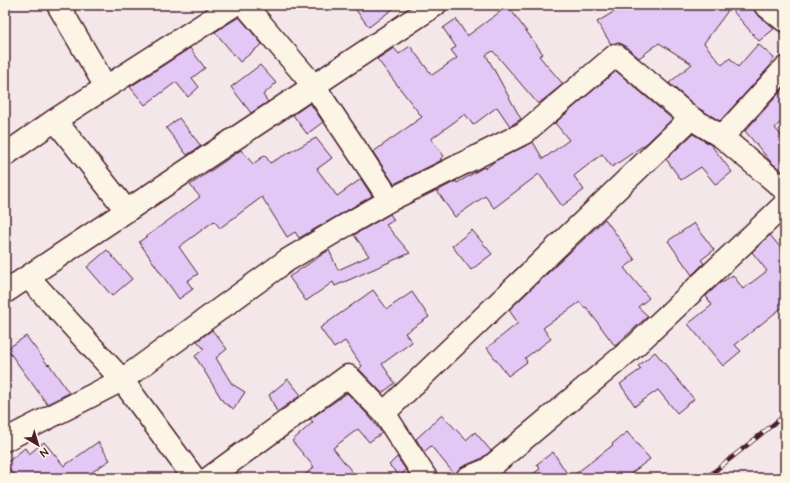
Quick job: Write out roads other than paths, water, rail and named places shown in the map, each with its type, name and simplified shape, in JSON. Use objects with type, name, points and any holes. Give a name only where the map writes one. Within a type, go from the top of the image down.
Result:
[{"type":"street","points":[[58,5],[106,87]]},
{"type":"street","points":[[5,155],[55,120],[234,5]]},
{"type":"street","points":[[245,5],[314,86],[390,200]]},
{"type":"street","points":[[5,292],[435,5]]},
{"type":"street","points":[[765,5],[785,21]]},
{"type":"street","points":[[5,440],[122,380],[286,261],[390,200],[524,133],[616,55],[690,118],[722,137],[785,190]]},
{"type":"street","points":[[722,137],[785,68]]},
{"type":"street","points":[[384,413],[690,118]]},
{"type":"street","points":[[55,120],[127,211]]},
{"type":"street","points":[[467,478],[487,470],[636,346],[785,204]]},
{"type":"street","points":[[28,277],[122,380],[194,478]]},
{"type":"street","points":[[209,478],[348,376],[384,413],[426,478]]},
{"type":"railway","points":[[706,478],[785,415]]}]
